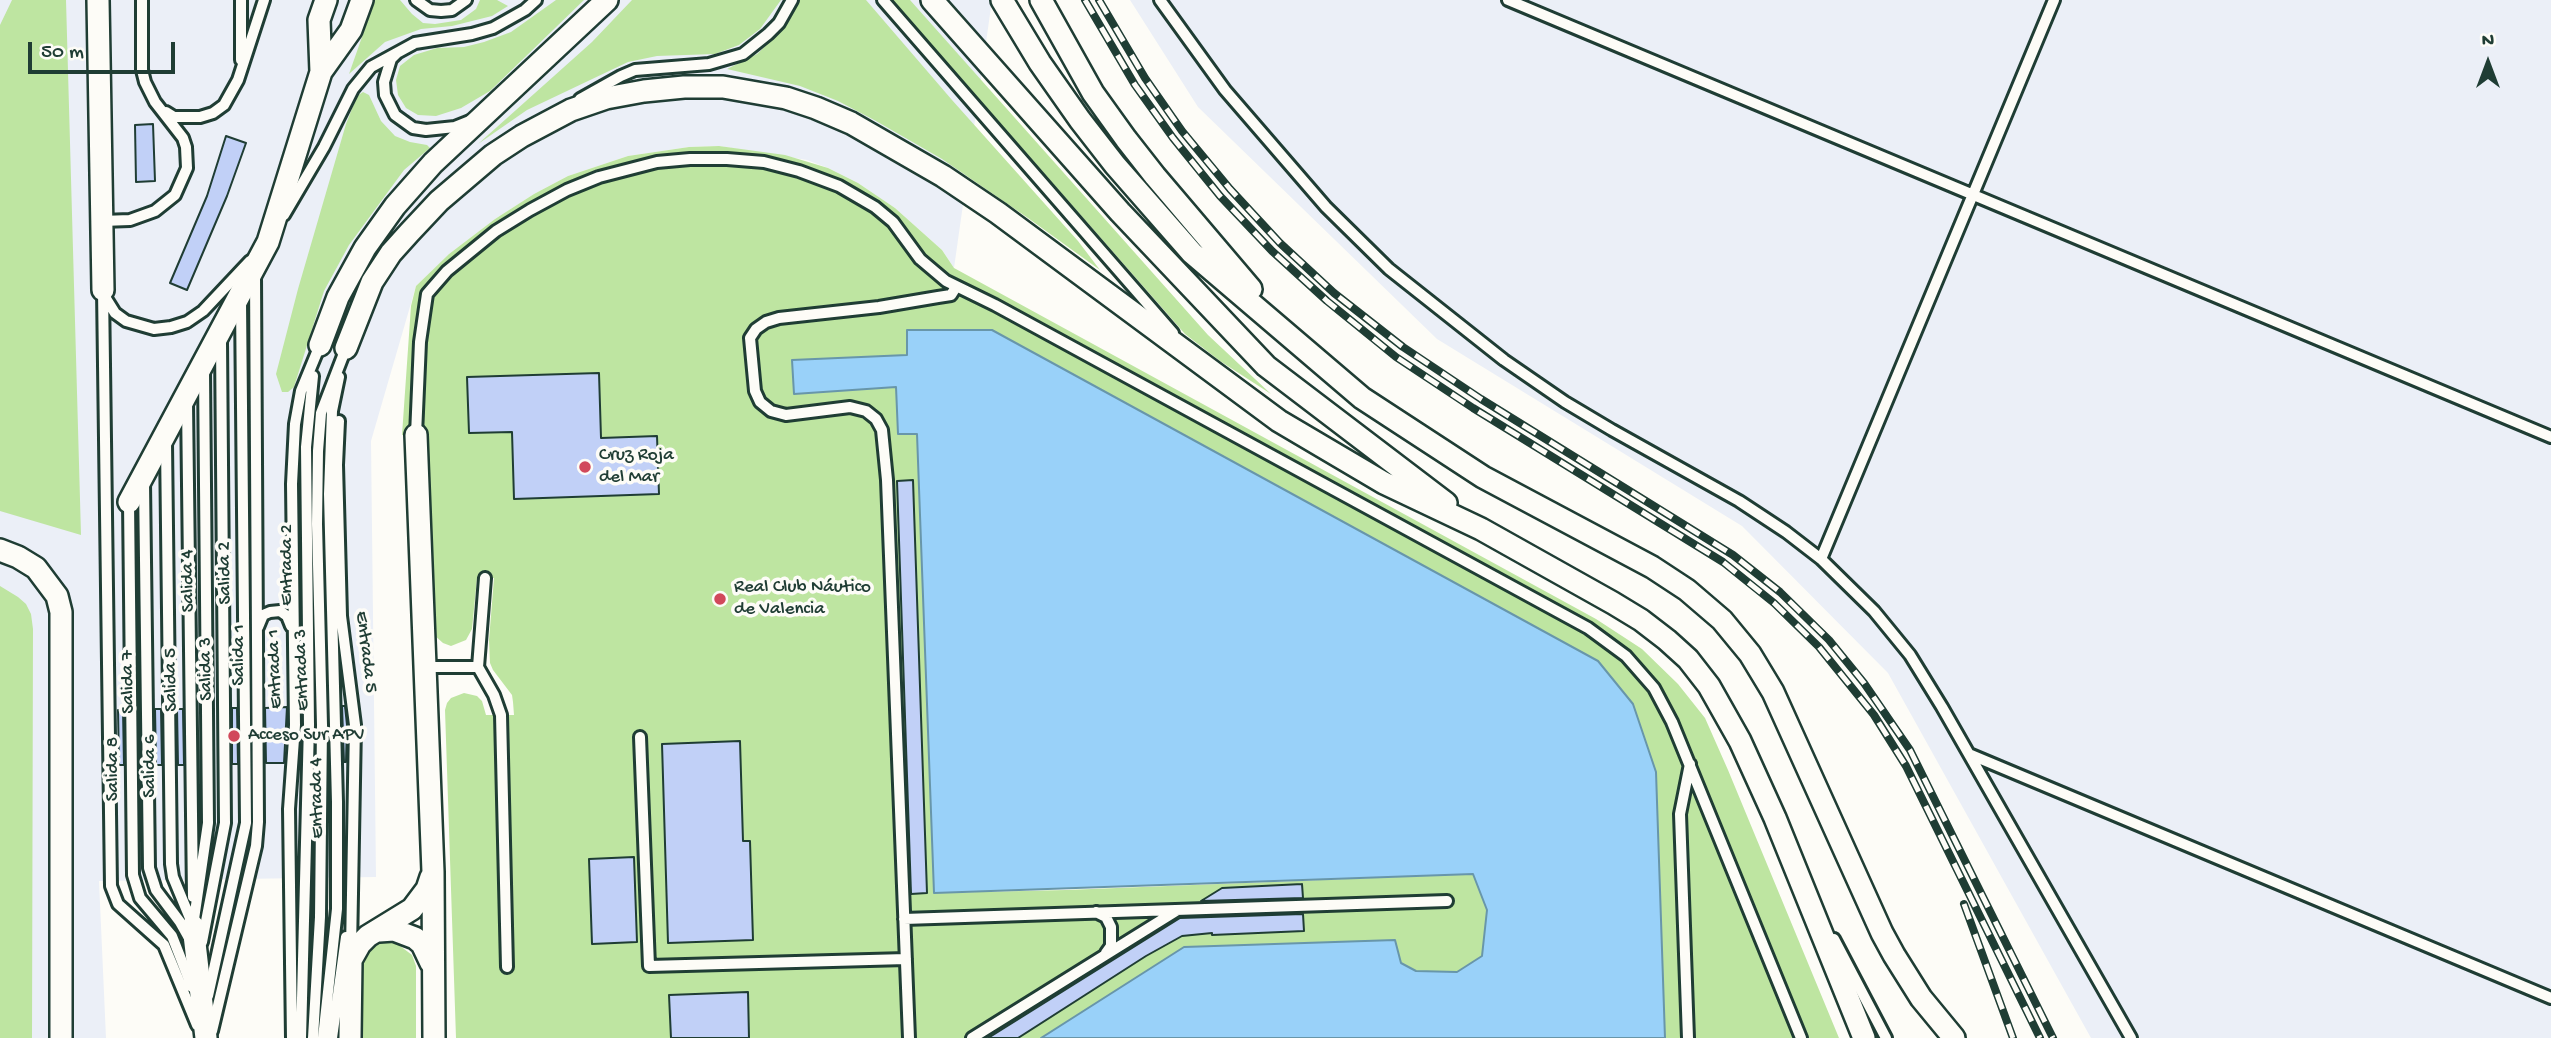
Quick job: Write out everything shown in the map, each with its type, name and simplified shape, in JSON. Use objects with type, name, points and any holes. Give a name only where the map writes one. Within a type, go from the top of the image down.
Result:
[{"type":"street","points":[[98,0],[103,290]]},
{"type":"street","points":[[321,72],[319,20],[326,0]]},
{"type":"street","points":[[128,502],[268,242],[321,72],[351,30],[362,0]]},
{"type":"street","points":[[320,345],[338,297],[365,248],[387,216],[433,163],[607,0]]},
{"type":"street","points":[[932,0],[1120,212],[1266,366],[1481,529]]},
{"type":"street","points":[[1002,0],[1040,63],[1115,165],[1192,253],[1362,398],[1483,477],[1652,567],[1687,590],[1722,620],[1750,654],[1773,692],[1888,944],[1921,998],[1954,1038]]},
{"type":"street","points":[[1041,0],[1093,93],[1126,139],[1198,228],[1298,343]]},
{"type":"street","points":[[346,348],[372,282],[391,253],[439,201],[494,155],[522,136],[571,110],[606,98],[657,89],[723,87],[757,91],[816,107],[851,123],[943,176],[1008,220],[1279,421],[1384,483],[1481,529],[1641,620],[1688,659],[1726,713],[1791,859],[1864,1038]]},
{"type":"street","points":[[416,435],[433,872],[433,1038]]},
{"type":"street","points":[[0,550],[36,568],[57,596],[61,612],[61,1038]]},
{"type":"street","points":[[350,1038],[351,960],[368,936],[412,909],[428,889],[433,872]]},
{"type":"street","points":[[193,926],[206,1038]]},
{"type":"street","points":[[379,931],[394,930],[415,938],[429,954],[433,968]]},
{"type":"street","points":[[340,1038],[349,989]]},
{"type":"lane","points":[[102,220],[130,220],[167,204],[175,195],[187,168],[186,147],[177,128],[148,91],[142,70],[142,0]]},
{"type":"lane","points":[[238,80],[241,60],[241,0]]},
{"type":"lane","points":[[163,111],[174,117],[186,118],[213,113],[224,105],[238,80],[264,0]]},
{"type":"lane","points":[[416,0],[430,10],[441,11],[452,10],[466,0]]},
{"type":"lane","points":[[103,290],[115,313],[126,321],[154,329],[187,322],[203,311],[268,242],[324,147],[353,89],[371,67],[401,48],[415,43],[493,28],[525,10],[536,0]]},
{"type":"lane","points":[[522,136],[587,94],[635,71],[709,64],[743,54],[779,23],[792,0]]},
{"type":"lane","points":[[883,0],[1195,359]]},
{"type":"lane","points":[[1160,0],[1225,90],[1326,207],[1390,269],[1504,360],[1565,402],[1739,501],[1786,532],[1821,559],[1874,611],[1910,655],[2131,1038]]},
{"type":"lane","points":[[1508,0],[2551,437]]},
{"type":"lane","points":[[1821,559],[2054,0]]},
{"type":"lane","points":[[401,48],[391,60],[384,82],[389,106],[404,123],[413,128],[438,130],[472,120],[490,111]]},
{"type":"lane","points":[[416,435],[423,312],[427,294],[437,281],[496,231],[530,210],[567,190],[628,168],[668,161],[727,159],[764,162],[839,186],[875,207],[893,222],[910,248],[932,271],[956,287],[1007,312],[1588,628],[1626,656],[1654,688],[1690,764],[1801,1038]]},
{"type":"lane","name":"Salida 1","points":[[206,1038],[256,846],[258,822],[256,266]]},
{"type":"lane","points":[[909,1038],[887,480],[882,430],[876,419],[866,411],[850,407],[786,415],[771,411],[760,402],[755,391],[750,338],[756,329],[766,322],[779,318],[938,298],[951,295],[956,287]]},
{"type":"lane","points":[[103,290],[111,886],[118,904],[164,945],[206,1038]]},
{"type":"lane","name":"Salida 2","points":[[203,1016],[246,823],[241,293]]},
{"type":"lane","name":"Salida 3","points":[[197,962],[225,823],[220,331]]},
{"type":"lane","name":"Entrada 1","points":[[292,1038],[289,809],[295,725],[292,497],[295,424],[301,391],[320,345]]},
{"type":"lane","name":"Entrada 2","points":[[302,1038],[309,725],[306,447],[310,388],[320,345]]},
{"type":"lane","name":"Entrada 5","points":[[346,348],[337,465],[341,616],[355,724],[351,960]]},
{"type":"lane","name":"Entrada 3","points":[[313,1038],[320,917],[322,738],[318,451],[321,413],[346,348]]},
{"type":"lane","name":"Entrada 4","points":[[323,1038],[337,909],[330,450],[332,411],[346,348]]},
{"type":"lane","name":"Salida 4","points":[[193,926],[208,823],[204,362]]},
{"type":"lane","name":"Salida 5","points":[[187,393],[193,926]]},
{"type":"lane","name":"Salida 6","points":[[166,433],[171,864],[173,877],[193,926]]},
{"type":"lane","name":"Salida 7","points":[[144,473],[149,868],[156,890],[180,922],[197,962]]},
{"type":"lane","name":"Salida 8","points":[[128,502],[133,875],[140,898],[172,936],[178,948],[203,1016]]},
{"type":"lane","points":[[485,578],[478,667],[494,695],[501,715],[507,967]]},
{"type":"lane","points":[[257,629],[263,615],[270,611],[280,611],[287,616],[292,632]]},
{"type":"lane","points":[[425,667],[478,667]]},
{"type":"lane","points":[[640,737],[649,966],[906,959]]},
{"type":"lane","points":[[1969,754],[2551,998]]},
{"type":"lane","points":[[1688,1038],[1680,814],[1690,764]]},
{"type":"lane","points":[[1791,859],[1886,1038]]},
{"type":"lane","points":[[332,1038],[352,892]]},
{"type":"lane","points":[[904,919],[1447,901]]},
{"type":"lane","points":[[972,1038],[1178,910]]},
{"type":"lane","points":[[1096,912],[1106,918],[1111,927],[1111,946],[1104,956]]},
{"type":"shaded area","points":[[0,0],[992,0],[954,268],[942,250],[895,208],[858,183],[828,168],[807,160],[719,146],[689,147],[628,156],[568,176],[495,219],[449,254],[416,286],[371,441],[376,877],[99,881],[106,1038],[0,1038]]},
{"type":"shaded area","points":[[1130,0],[2551,0],[2551,1038],[2091,1038],[1888,673],[1742,526],[1437,339],[1198,107]]},
{"type":"green space","points":[[12,0],[66,0],[81,535],[0,511],[0,25]]},
{"type":"green space","points":[[375,0],[400,0],[423,23],[435,24],[461,20],[476,9],[480,0],[497,0],[508,6],[492,16],[452,26],[421,29],[385,42],[349,74]]},
{"type":"green space","points":[[556,0],[584,0],[490,91],[461,108],[436,116],[418,115],[406,108],[398,95],[396,80],[400,66],[414,55],[437,48],[464,47],[511,32]]},
{"type":"green space","points":[[632,0],[781,0],[760,29],[739,45],[715,54],[657,56],[628,62],[527,110],[478,144],[592,42]]},
{"type":"green space","points":[[799,0],[866,0],[1078,241],[1100,270],[942,159],[876,121],[838,101],[800,86],[727,69],[757,54],[782,30]]},
{"type":"green space","points":[[892,0],[910,0],[1208,335],[1271,394],[1220,361],[1185,334]]},
{"type":"green space","points":[[363,92],[369,95],[381,121],[395,136],[430,148],[404,170],[349,245],[324,291],[294,387],[288,392],[282,392],[276,374],[298,289],[346,124],[357,96]]},
{"type":"green space","name":"Real Club Náutico de Valencia","points":[[719,146],[785,155],[828,168],[858,183],[895,208],[942,250],[954,268],[1596,619],[1642,649],[1678,684],[1705,718],[1839,1038],[1665,1038],[1656,772],[1598,661],[992,330],[907,330],[907,355],[793,360],[794,394],[896,387],[898,433],[917,433],[934,893],[1473,874],[1487,910],[1482,956],[1457,972],[1416,971],[1401,963],[1395,941],[1185,947],[1041,1038],[456,1038],[445,710],[451,698],[464,693],[477,696],[482,701],[486,715],[514,715],[512,695],[490,663],[494,578],[477,578],[472,629],[466,640],[451,646],[434,635],[426,434],[402,435],[411,306],[416,286],[449,254],[495,219],[568,176],[628,156],[689,147]]},
{"type":"green space","points":[[0,586],[26,604],[31,614],[33,629],[32,1038],[0,1038]]},
{"type":"green space","points":[[395,942],[412,955],[416,966],[416,1038],[361,1038],[360,959],[366,950],[378,943]]},
{"type":"water","points":[[907,330],[992,330],[1598,661],[1633,704],[1656,772],[1665,1038],[1041,1038],[1184,947],[1395,940],[1401,963],[1416,971],[1457,972],[1482,956],[1487,910],[1473,874],[934,893],[917,434],[898,434],[896,387],[794,394],[792,360],[907,355]]},
{"type":"building","points":[[153,124],[155,181],[136,182],[135,125]]},
{"type":"building","points":[[226,136],[246,143],[227,196],[187,290],[170,283],[207,196]]},
{"type":"building","points":[[599,373],[601,438],[657,436],[659,494],[514,499],[512,432],[469,433],[467,377]]},
{"type":"building","points":[[913,480],[927,893],[911,894],[897,481]]},
{"type":"building","points":[[342,706],[345,706],[347,725],[346,762],[344,762]]},
{"type":"building","points":[[287,707],[284,763],[266,763],[265,708]]},
{"type":"building","points":[[232,708],[237,708],[238,764],[232,764]]},
{"type":"building","points":[[155,709],[161,709],[162,765],[156,765]]},
{"type":"building","points":[[177,709],[183,709],[184,765],[178,765]]},
{"type":"building","points":[[118,710],[123,710],[124,765],[119,765]]},
{"type":"building","points":[[740,741],[743,841],[750,841],[753,940],[668,943],[662,744]]},
{"type":"building","points":[[634,857],[637,942],[592,944],[589,859]]},
{"type":"building","points":[[1302,884],[1303,898],[1201,901],[1222,888]]},
{"type":"building","points":[[1303,914],[1304,931],[1182,936],[1018,1038],[988,1038],[1180,918]]},
{"type":"building","points":[[748,992],[749,1038],[671,1038],[669,995]]},
{"type":"railway","points":[[1085,0],[1135,85],[1173,138],[1220,196],[1272,251],[1327,301],[1396,357],[1473,408],[1723,562],[1774,603],[1819,647],[1874,715],[1906,766],[2040,1038]]},
{"type":"railway","points":[[1099,0],[1145,78],[1182,131],[1280,243],[1334,293],[1403,347],[1481,399],[1733,555],[1780,592],[1829,640],[1864,683],[1910,750],[2053,1038]]},
{"type":"railway","points":[[1964,904],[2013,1038]]},
{"type":"place","name":"Cruz Roja del Mar","points":[[585,467]]},
{"type":"place","name":"Real Club Náutico de Valencia","points":[[720,599]]},
{"type":"place","name":"Acceso Sur APV","points":[[234,736]]}]
